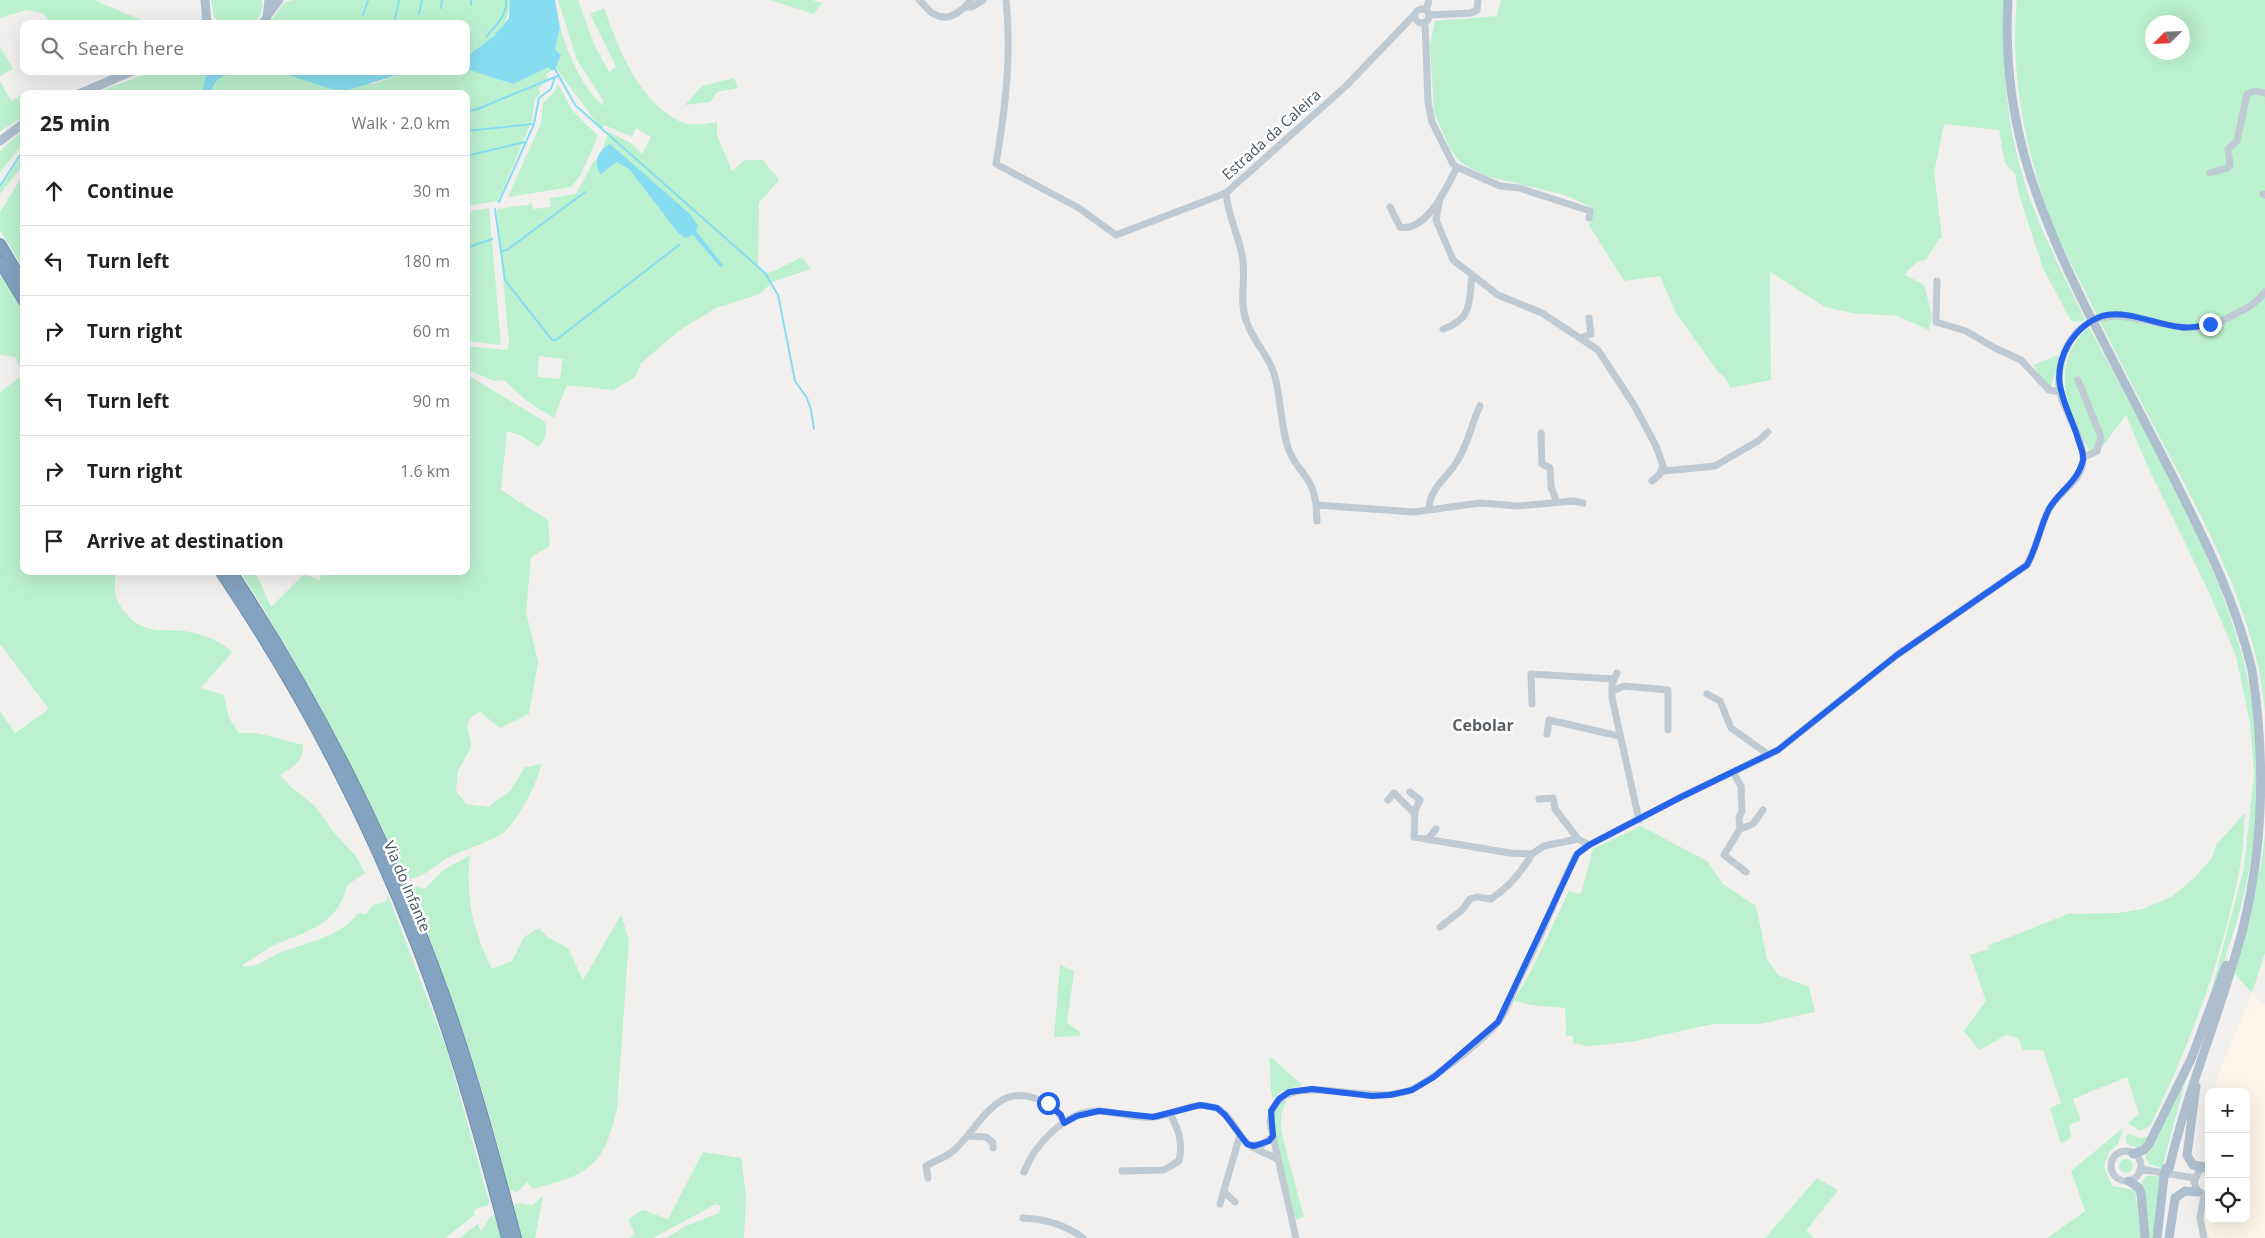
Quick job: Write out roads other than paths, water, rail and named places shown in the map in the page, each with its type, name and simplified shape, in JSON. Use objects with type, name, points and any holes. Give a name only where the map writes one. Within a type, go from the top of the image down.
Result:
[{"type":"highway","points":[[0,244],[20,277]]},
{"type":"highway","points":[[0,262],[20,294]]},
{"type":"highway","name":"Via do Infante","points":[[223,575],[256,625],[308,715],[348,790],[384,867],[417,946],[446,1026],[507,1238]]},
{"type":"highway","name":"Via do Infante","points":[[234,575],[278,645],[332,739],[404,890],[459,1039],[516,1238]]},
{"type":"main road","points":[[205,0],[207,20]]},
{"type":"main road","points":[[265,20],[269,0]]},
{"type":"main road","points":[[266,20],[273,5],[279,0]]},
{"type":"main road","points":[[2010,0],[2008,70],[2014,119],[2042,212],[2092,320],[2208,546],[2234,608],[2244,641],[2257,698],[2263,759],[2260,834],[2249,899],[2224,1000],[2196,1087],[2187,1155],[2193,1164],[2205,1166]]},
{"type":"main road","points":[[206,12],[210,20]]},
{"type":"main road","points":[[88,90],[123,75]]},
{"type":"main road","points":[[0,140],[20,126]]},
{"type":"main road","points":[[2133,1154],[2144,1150],[2149,1144],[2180,1084],[2242,926]]},
{"type":"main road","points":[[2159,1238],[2166,1173],[2242,926]]},
{"type":"main road","points":[[2129,1181],[2139,1188],[2141,1193],[2145,1238]]},
{"type":"main road","points":[[2169,1238],[2175,1198],[2185,1191],[2204,1194]]},
{"type":"street","points":[[923,1],[934,15],[946,18],[961,12],[971,0]]},
{"type":"street","points":[[966,7],[972,7],[983,0]]},
{"type":"street","points":[[1006,0],[1009,60],[996,164],[1079,208],[1116,236],[1226,193]]},
{"type":"street","points":[[1423,0],[1422,22],[1428,102],[1432,122],[1453,164],[1500,186],[1519,188],[1590,211],[1589,218]]},
{"type":"street","points":[[1422,22],[1416,20],[1429,0]]},
{"type":"street","points":[[1422,12],[1471,13],[1477,10],[1478,0]]},
{"type":"street","name":"Estrada da Caleira","points":[[1317,521],[1315,492],[1310,480],[1297,466],[1288,448],[1276,380],[1270,365],[1247,324],[1242,309],[1243,257],[1227,211],[1226,193],[1346,86],[1399,32],[1422,12]]},
{"type":"street","points":[[1399,32],[1422,22]]},
{"type":"street","points":[[2210,173],[2230,165],[2228,149],[2237,140],[2247,94],[2255,91],[2265,93]]},
{"type":"street","points":[[1390,207],[1397,224],[1406,228],[1426,219],[1457,167]]},
{"type":"street","points":[[1440,198],[1436,220],[1453,260],[1498,295],[1542,313],[1604,356],[1656,446],[1665,471],[1715,466],[1758,441],[1768,432]]},
{"type":"street","points":[[1443,329],[1457,324],[1464,317],[1468,309],[1472,275]]},
{"type":"street","points":[[1937,281],[1936,322],[1966,330],[1995,348],[2021,360],[2049,390],[2060,392]]},
{"type":"street","points":[[1295,1237],[1273,1136],[1271,1111],[1279,1099],[1289,1092],[1312,1089],[1372,1096],[1390,1095],[1412,1090],[1434,1077],[1498,1022],[1541,935],[1568,870],[1577,854],[1589,845],[1778,750],[1897,655],[2027,565],[2037,547],[2050,508],[2080,472],[2084,457],[2076,429],[2060,392],[2060,369],[2064,353],[2077,333],[2094,320],[2104,316],[2118,315],[2181,328],[2195,328],[2230,317],[2248,307],[2265,292]]},
{"type":"street","points":[[1580,338],[1592,334],[1589,318]]},
{"type":"street","points":[[2078,380],[2101,437],[2097,451],[2084,457]]},
{"type":"street","points":[[1429,508],[1429,500],[1437,486],[1458,462],[1480,406]]},
{"type":"street","points":[[1541,433],[1542,464],[1550,468],[1551,486],[1558,502]]},
{"type":"street","points":[[1652,481],[1660,474],[1663,466]]},
{"type":"street","points":[[1316,505],[1414,512],[1429,508],[1480,503],[1518,506],[1573,500],[1583,503]]},
{"type":"street","points":[[1532,704],[1531,674],[1615,676],[1612,691],[1619,736],[1639,820]]},
{"type":"street","points":[[1612,691],[1624,686],[1668,690],[1668,730]]},
{"type":"street","points":[[1707,694],[1720,701],[1731,728],[1768,755]]},
{"type":"street","points":[[1547,734],[1549,720],[1619,736]]},
{"type":"street","points":[[1733,772],[1741,786],[1742,811],[1739,818],[1740,829],[1724,856],[1746,872]]},
{"type":"street","points":[[1410,792],[1420,800],[1415,814],[1414,837],[1510,853],[1532,854]]},
{"type":"street","points":[[1388,800],[1394,793],[1415,814]]},
{"type":"street","points":[[1539,798],[1553,798],[1555,809],[1578,840],[1589,845]]},
{"type":"street","points":[[1740,829],[1753,824],[1763,810]]},
{"type":"street","points":[[1428,839],[1436,829]]},
{"type":"street","points":[[1440,927],[1462,910],[1470,899],[1477,897],[1491,899],[1506,889],[1518,876],[1532,854],[1544,846],[1578,840]]},
{"type":"street","points":[[928,1178],[926,1166],[952,1152],[998,1101],[1015,1095],[1032,1097],[1048,1103],[1061,1115],[1064,1123]]},
{"type":"street","points":[[1024,1172],[1047,1136],[1077,1116],[1099,1111],[1133,1117],[1153,1117],[1200,1105],[1217,1108],[1225,1115],[1247,1144],[1278,1161]]},
{"type":"street","points":[[1122,1171],[1164,1170],[1179,1161],[1182,1146],[1178,1128],[1170,1114]]},
{"type":"street","points":[[1220,1204],[1240,1135]]},
{"type":"street","points":[[968,1136],[986,1137],[993,1143],[993,1148]]},
{"type":"street","points":[[1247,1144],[1262,1145],[1273,1136]]},
{"type":"street","points":[[2126,1152],[2133,1154],[2139,1160],[2140,1169],[2137,1176],[2129,1181],[2117,1178],[2111,1166],[2118,1154],[2126,1152]]},
{"type":"street","points":[[2204,1238],[2200,1218],[2204,1194],[2194,1185],[2194,1178],[2199,1171],[2205,1168]]},
{"type":"street","points":[[2140,1169],[2194,1178]]},
{"type":"street","points":[[1224,1192],[1235,1202]]},
{"type":"street","points":[[1023,1218],[1052,1223],[1071,1229],[1084,1238]]},
{"type":"water","points":[[510,0],[555,0],[560,27],[555,49],[561,55],[556,68],[552,71],[549,67],[513,84],[470,70],[470,54],[494,36],[509,18]]},
{"type":"water","points":[[207,75],[225,75],[217,80],[211,90],[203,90]]},
{"type":"water","points":[[288,75],[397,75],[348,90],[331,89]]},
{"type":"water","points":[[610,144],[690,214],[698,226],[696,231],[723,265],[721,268],[693,235],[686,238],[678,233],[629,169],[617,162],[601,174],[597,166],[598,157]]},
{"type":"waterway","points":[[363,15],[368,0]]},
{"type":"waterway","points":[[395,20],[399,0]]},
{"type":"waterway","points":[[419,14],[422,0]]},
{"type":"waterway","points":[[441,8],[442,0]]},
{"type":"waterway","points":[[471,0],[471,5]]},
{"type":"waterway","points":[[486,37],[503,16],[506,0]]},
{"type":"waterway","points":[[499,202],[534,124],[539,98],[551,89],[555,77],[559,76],[555,69]]},
{"type":"waterway","points":[[559,76],[575,105],[765,273],[778,295],[795,381],[807,398],[814,429]]},
{"type":"waterway","points":[[470,111],[555,77]]},
{"type":"waterway","points":[[470,131],[533,124]]},
{"type":"waterway","points":[[470,155],[525,142]]},
{"type":"waterway","points":[[0,186],[20,155]]},
{"type":"waterway","points":[[502,251],[507,250],[585,192]]},
{"type":"waterway","points":[[495,209],[505,280],[552,340],[556,340],[679,245]]},
{"type":"waterway","points":[[470,247],[492,239]]},
{"type":"district","name":"Cebolar","points":[[1483,725]]}]
